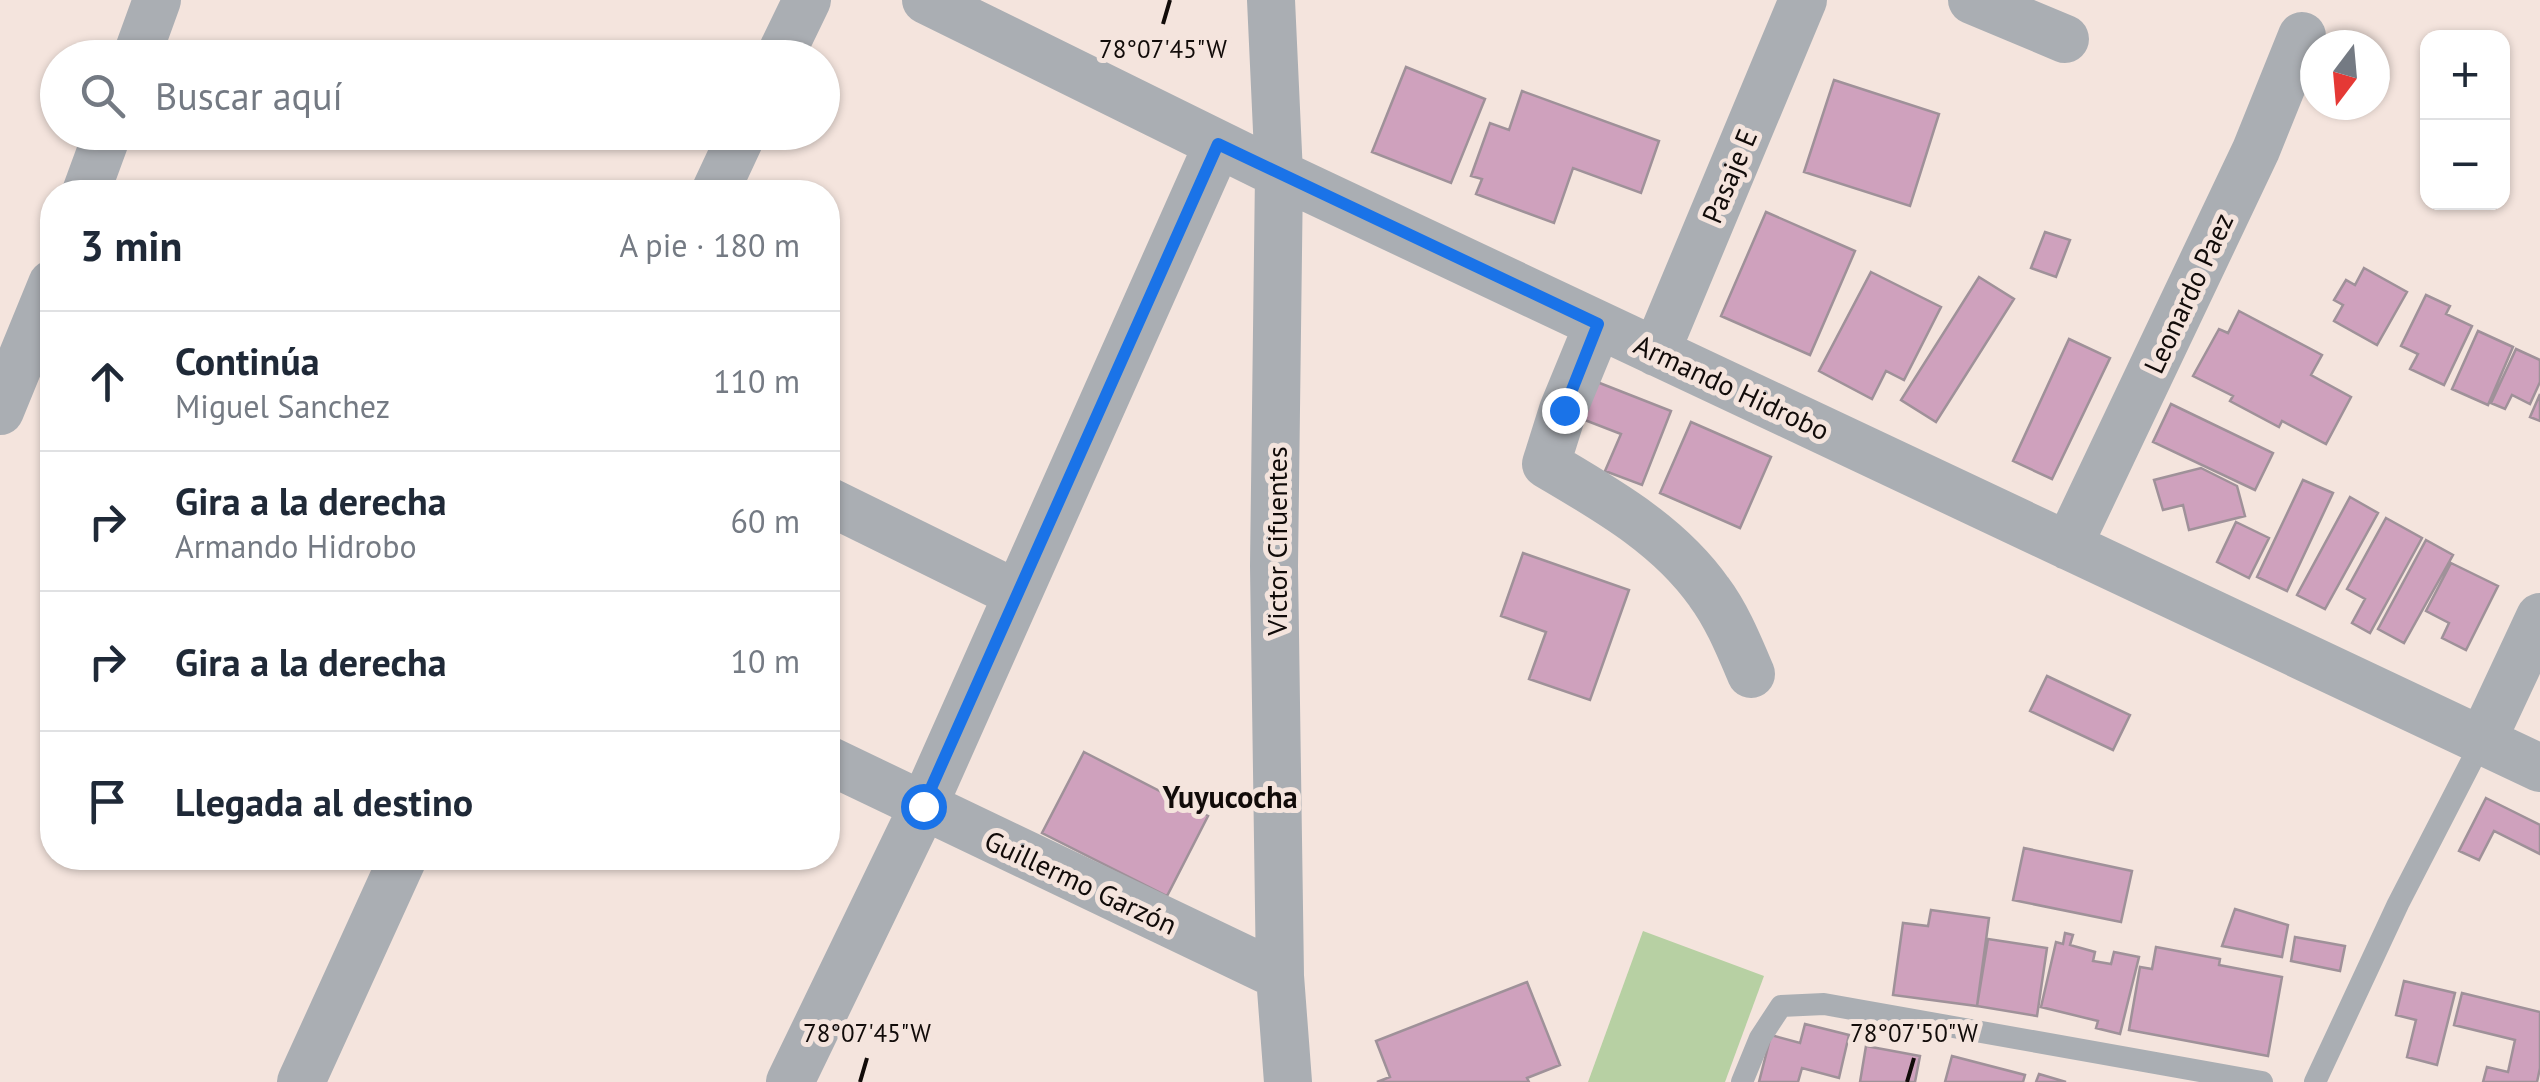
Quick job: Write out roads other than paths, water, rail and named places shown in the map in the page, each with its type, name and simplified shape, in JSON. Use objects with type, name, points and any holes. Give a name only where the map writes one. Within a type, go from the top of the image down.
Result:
[{"type":"street","points":[[143,40],[157,0]]},
{"type":"street","points":[[788,40],[807,0]]},
{"type":"street","name":"Armando Hidrobo","points":[[926,0],[1279,174],[2540,768]]},
{"type":"street","name":"Victor Cifuentes","points":[[1271,0],[1279,174],[1274,566],[1280,976],[1288,1082]]},
{"type":"street","name":"Pasaje E","points":[[1656,352],[1803,0]]},
{"type":"street","points":[[1972,0],[2065,39]]},
{"type":"street","name":"Leonardo Paez","points":[[2068,546],[2256,150],[2300,41]]},
{"type":"street","points":[[790,1082],[923,806],[1218,144]]},
{"type":"street","points":[[90,180],[101,150]]},
{"type":"street","points":[[721,180],[735,150]]},
{"type":"street","points":[[0,411],[40,313]]},
{"type":"street","points":[[1598,324],[1546,464],[1627,512],[1668,548],[1709,592],[1752,674]]},
{"type":"street","points":[[840,507],[1016,594]]},
{"type":"street","points":[[2482,741],[2540,618]]},
{"type":"street","name":"Guillermo Garzón","points":[[840,766],[1280,976]]},
{"type":"street","points":[[300,1082],[399,870]]},
{"type":"lane","points":[[2315,1082],[2361,978],[2482,741]]},
{"type":"lane","points":[[1742,1082],[1760,1038],[1782,1006],[1824,1004],[2262,1082]]},
{"type":"district","name":"Yuyucocha","points":[[1230,796]]}]
